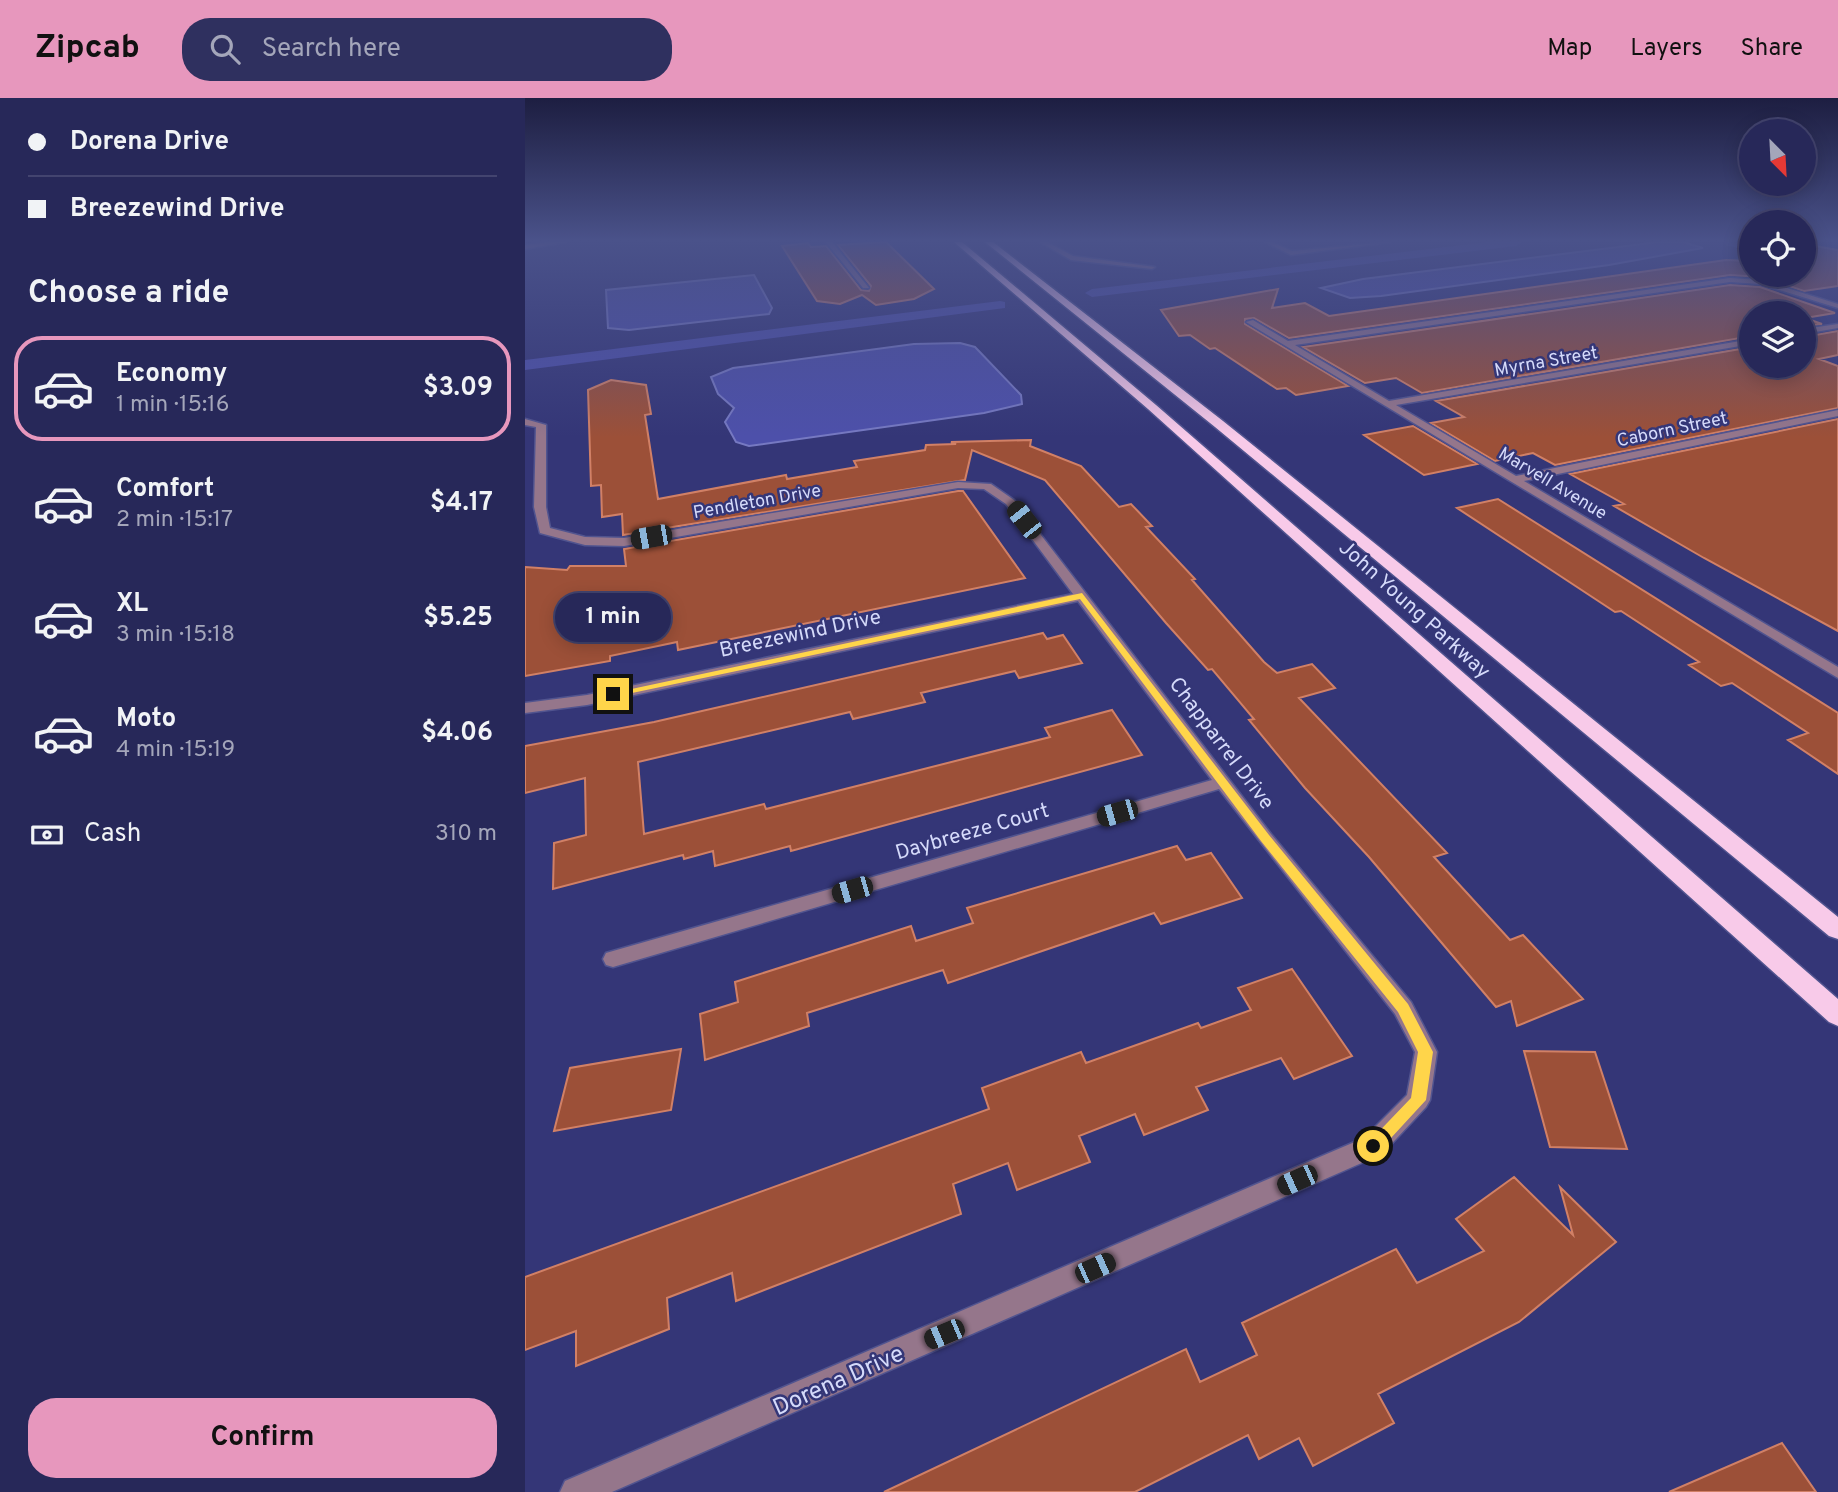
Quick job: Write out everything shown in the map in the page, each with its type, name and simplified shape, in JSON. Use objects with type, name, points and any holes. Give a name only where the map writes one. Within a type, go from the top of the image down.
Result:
[{"type":"highway","name":"John Young Parkway","points":[[1035,307],[1153,407],[1838,1015]]},
{"type":"highway","name":"John Young Parkway","points":[[1071,307],[1219,424],[1838,930]]},
{"type":"highway","points":[[1153,407],[1177,410],[1219,424]]},
{"type":"street","points":[[1286,344],[1538,307]]},
{"type":"street","name":"Marvell Avenue","points":[[1250,322],[1838,673]]},
{"type":"street","points":[[1816,330],[1838,326]]},
{"type":"street","name":"Myrna Street","points":[[1387,404],[1739,343]]},
{"type":"street","name":"Caborn Street","points":[[1513,480],[1838,413]]},
{"type":"street","name":"Pendleton Drive","points":[[525,422],[541,425],[540,507],[544,530],[585,541],[624,542],[958,485],[987,486],[1010,502]]},
{"type":"street","name":"Chapparrel Drive","points":[[1010,502],[1223,782],[1403,1008]]},
{"type":"street","name":"Breezewind Drive","points":[[525,708],[587,700],[1082,596]]},
{"type":"street","name":"Daybreeze Court","points":[[613,958],[1223,782]]},
{"type":"street","name":"Dorena Drive","points":[[576,1492],[1373,1146],[1419,1100],[1426,1052],[1403,1008]]},
{"type":"shaded area","points":[[607,307],[772,308],[769,314],[629,330],[608,328]]},
{"type":"shaded area","points":[[960,343],[975,347],[1021,395],[1022,404],[984,413],[749,446],[736,442],[725,422],[734,408],[718,394],[711,377],[733,368],[914,344]]},
{"type":"building","points":[[1177,307],[1312,307],[1329,316],[1392,307],[1506,307],[1289,338],[1254,318],[1245,319],[1245,324],[1348,386],[1296,395],[1286,388],[1277,389],[1215,348],[1210,349],[1190,335],[1179,336],[1161,310]]},
{"type":"building","points":[[1578,307],[1739,307],[1739,338],[1422,393],[1396,378],[1365,383],[1303,347]]},
{"type":"building","points":[[1816,307],[1818,307],[1835,313],[1816,316]]},
{"type":"building","points":[[1838,331],[1838,355],[1819,359],[1838,366],[1838,408],[1555,465],[1533,453],[1495,461],[1431,423],[1464,417],[1436,401],[1739,349],[1739,378],[1816,378],[1816,335]]},
{"type":"building","points":[[611,380],[646,385],[651,414],[645,415],[658,499],[786,475],[787,479],[857,467],[854,461],[925,450],[926,445],[956,444],[951,442],[1031,440],[1030,446],[1081,466],[1119,507],[1131,504],[1152,526],[1146,527],[1195,579],[1192,580],[1264,662],[1277,673],[1312,664],[1335,688],[1299,698],[1447,853],[1434,857],[1510,940],[1523,935],[1583,999],[1517,1026],[1511,1001],[1496,1007],[1369,857],[1305,788],[1249,720],[1254,719],[1212,669],[1208,670],[1166,623],[1045,480],[972,450],[965,480],[623,535],[622,514],[602,517],[601,485],[591,486],[588,390]]},
{"type":"building","points":[[1838,419],[1838,631],[1614,506],[1624,504],[1570,474]]},
{"type":"building","points":[[1413,426],[1477,464],[1424,475],[1364,435]]},
{"type":"building","points":[[963,491],[1025,578],[678,650],[677,642],[610,656],[610,661],[525,676],[525,567],[567,570],[570,566],[626,566],[624,549]]},
{"type":"building","points":[[1498,499],[1838,713],[1838,774],[1788,740],[1808,733],[1732,683],[1721,686],[1689,665],[1699,662],[1621,611],[1615,612],[1457,508]]},
{"type":"building","points":[[1043,633],[1047,639],[1063,635],[1082,663],[1019,678],[1015,671],[921,693],[925,702],[853,719],[850,712],[638,762],[644,834],[764,804],[766,809],[1050,737],[1045,728],[1112,710],[1142,755],[791,851],[790,846],[715,866],[713,851],[684,859],[683,855],[553,889],[554,843],[586,835],[585,778],[525,793],[525,746],[654,722]]},
{"type":"building","points":[[1177,846],[1186,860],[1211,853],[1242,898],[1161,924],[1154,913],[948,983],[943,970],[807,1013],[809,1026],[705,1060],[700,1014],[738,1002],[735,982],[911,926],[916,941],[973,923],[967,908]]},
{"type":"building","points":[[1292,969],[1352,1056],[1294,1079],[1281,1058],[1196,1087],[1208,1110],[1144,1135],[1135,1114],[1079,1136],[1090,1162],[1017,1190],[1008,1163],[953,1184],[961,1214],[736,1301],[732,1273],[667,1298],[669,1329],[576,1366],[576,1331],[525,1350],[525,1277],[989,1109],[982,1088],[1081,1052],[1086,1063],[1198,1023],[1201,1028],[1251,1010],[1238,988]]},
{"type":"building","points":[[681,1049],[671,1110],[554,1131],[570,1068]]},
{"type":"building","points":[[1524,1051],[1595,1052],[1627,1149],[1550,1147]]},
{"type":"building","points":[[1514,1177],[1573,1235],[1560,1187],[1616,1242],[1519,1322],[1378,1394],[1394,1423],[1313,1466],[1299,1438],[1259,1459],[1248,1435],[1135,1492],[884,1492],[1186,1349],[1200,1382],[1257,1355],[1242,1323],[1396,1249],[1417,1283],[1484,1251],[1456,1219]]},
{"type":"building","points":[[1782,1443],[1816,1492],[1669,1492]]},
{"type":"waterway","points":[[525,365],[984,307]]},
{"type":"route","points":[[613,694],[1082,596],[1265,838],[1403,1008],[1426,1052],[1419,1100],[1373,1146]]}]
